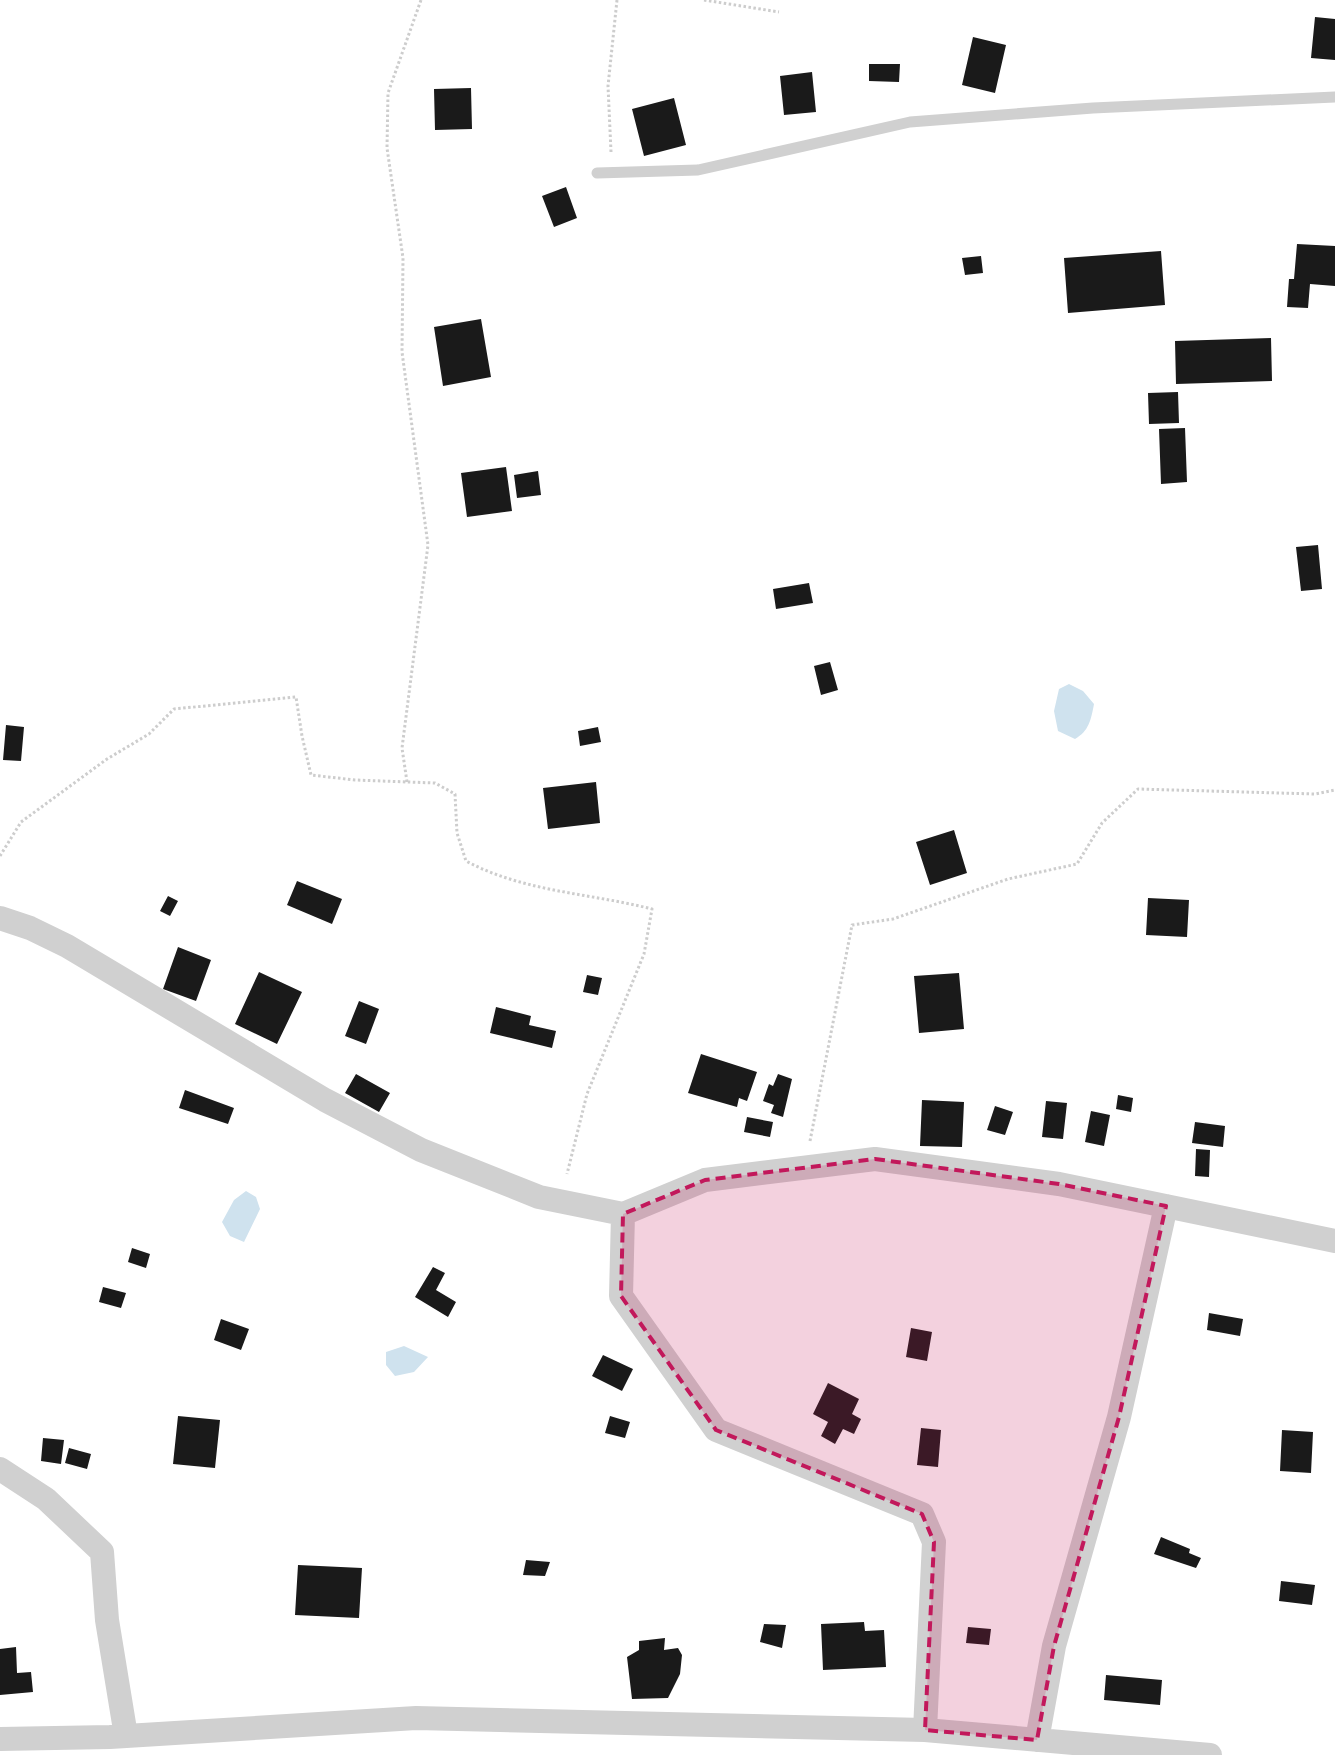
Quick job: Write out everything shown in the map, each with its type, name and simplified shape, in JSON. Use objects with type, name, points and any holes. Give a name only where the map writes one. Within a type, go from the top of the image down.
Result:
[{"type":"street","points":[[0,918],[67,946],[317,1096],[421,1150],[539,1197],[622,1214],[705,1180],[875,1158],[1059,1184],[1335,1241]]},
{"type":"street","points":[[1037,1740],[1054,1646],[1119,1417],[1166,1206]]},
{"type":"street","points":[[622,1214],[621,1296],[716,1430],[922,1514],[934,1542],[926,1730]]},
{"type":"street","points":[[0,1468],[46,1499],[102,1552],[107,1620],[126,1736]]},
{"type":"street","points":[[0,1739],[126,1736],[416,1718],[926,1730],[1210,1755]]},
{"type":"lane","points":[[597,173],[698,170],[910,122],[1094,108],[1335,97]]},
{"type":"path","points":[[408,782],[402,748],[428,544],[402,352],[403,258],[387,148],[388,93],[421,0]]},
{"type":"path","points":[[612,173],[608,86],[617,0]]},
{"type":"path","points":[[704,0],[779,12]]},
{"type":"path","points":[[0,856],[21,822],[107,759],[149,734],[174,709],[296,697],[311,775],[355,780],[435,783],[455,794],[457,833],[466,860],[491,874],[544,889],[652,909],[644,954],[587,1094],[558,1201]]},
{"type":"path","points":[[806,1167],[852,925],[894,919],[1008,879],[1077,864],[1102,823],[1138,789],[1315,794],[1335,790]]},
{"type":"highlighted area","points":[[875,1159],[1059,1184],[1166,1206],[1119,1417],[1054,1646],[1037,1740],[925,1730],[934,1542],[922,1514],[716,1430],[621,1296],[623,1214],[705,1180]]},
{"type":"water","points":[[1069,684],[1083,691],[1094,704],[1089,724],[1080,736],[1075,739],[1058,731],[1054,711],[1059,689]]},
{"type":"water","points":[[246,1191],[256,1197],[260,1209],[244,1242],[230,1236],[222,1222],[234,1200]]},
{"type":"water","points":[[404,1346],[428,1357],[414,1372],[395,1376],[386,1365],[386,1352]]},
{"type":"building","points":[[1315,17],[1335,19],[1335,60],[1311,58]]},
{"type":"building","points":[[973,37],[1006,45],[995,93],[962,85]]},
{"type":"building","points":[[869,64],[900,64],[899,82],[869,81]]},
{"type":"building","points":[[812,72],[816,112],[784,115],[780,76]]},
{"type":"building","points":[[471,88],[472,129],[435,130],[434,89]]},
{"type":"building","points":[[674,98],[686,145],[644,156],[632,109]]},
{"type":"building","points":[[566,187],[577,218],[554,227],[542,196]]},
{"type":"building","points":[[1297,244],[1335,246],[1335,286],[1310,284],[1308,308],[1287,307],[1289,279],[1294,279]]},
{"type":"building","points":[[1161,251],[1165,305],[1068,313],[1064,258]]},
{"type":"building","points":[[981,256],[983,273],[965,275],[962,258]]},
{"type":"building","points":[[481,319],[491,377],[443,386],[434,327]]},
{"type":"building","points":[[1271,338],[1272,381],[1176,384],[1175,341]]},
{"type":"building","points":[[1178,392],[1179,423],[1149,424],[1148,393]]},
{"type":"building","points":[[1185,428],[1187,482],[1161,484],[1159,429]]},
{"type":"building","points":[[506,467],[512,511],[467,517],[461,473]]},
{"type":"building","points":[[538,471],[541,495],[517,498],[514,475]]},
{"type":"building","points":[[1318,545],[1322,589],[1301,591],[1296,547]]},
{"type":"building","points":[[809,583],[813,603],[776,609],[773,589]]},
{"type":"building","points":[[830,662],[838,690],[821,695],[814,666]]},
{"type":"building","points":[[6,725],[24,727],[21,761],[3,760]]},
{"type":"building","points":[[598,727],[601,742],[580,746],[578,731]]},
{"type":"building","points":[[596,782],[600,823],[548,829],[543,788]]},
{"type":"building","points":[[954,830],[967,873],[930,885],[916,842]]},
{"type":"building","points":[[297,881],[342,899],[332,924],[287,905]]},
{"type":"building","points":[[168,896],[178,901],[170,916],[160,911]]},
{"type":"building","points":[[1148,898],[1189,900],[1187,937],[1146,935]]},
{"type":"building","points":[[178,947],[211,960],[196,1001],[163,989]]},
{"type":"building","points":[[259,972],[302,992],[277,1044],[235,1024]]},
{"type":"building","points":[[959,973],[964,1029],[919,1033],[914,976]]},
{"type":"building","points":[[587,975],[602,978],[598,995],[583,992]]},
{"type":"building","points":[[359,1001],[379,1009],[366,1044],[345,1036]]},
{"type":"building","points":[[496,1007],[531,1016],[529,1025],[556,1031],[552,1048],[490,1033]]},
{"type":"building","points":[[701,1054],[757,1072],[747,1101],[739,1098],[737,1107],[688,1093]]},
{"type":"building","points":[[356,1074],[390,1093],[379,1112],[345,1093]]},
{"type":"building","points":[[778,1074],[792,1079],[783,1117],[771,1113],[774,1105],[763,1101],[769,1084],[773,1086]]},
{"type":"building","points":[[185,1090],[234,1108],[228,1124],[179,1108]]},
{"type":"building","points":[[1118,1095],[1133,1098],[1131,1112],[1116,1109]]},
{"type":"building","points":[[922,1100],[964,1102],[962,1147],[920,1146]]},
{"type":"building","points":[[1046,1101],[1067,1103],[1063,1139],[1042,1137]]},
{"type":"building","points":[[995,1106],[1013,1112],[1005,1135],[987,1130]]},
{"type":"building","points":[[1091,1111],[1110,1115],[1104,1146],[1085,1142]]},
{"type":"building","points":[[747,1117],[773,1122],[770,1137],[744,1132]]},
{"type":"building","points":[[1195,1122],[1225,1126],[1223,1147],[1192,1143]]},
{"type":"building","points":[[1196,1149],[1210,1150],[1209,1177],[1195,1176]]},
{"type":"building","points":[[132,1248],[150,1254],[146,1268],[128,1262]]},
{"type":"building","points":[[433,1267],[445,1273],[436,1290],[456,1302],[448,1317],[415,1297]]},
{"type":"building","points":[[103,1287],[126,1293],[121,1308],[99,1302]]},
{"type":"building","points":[[1209,1313],[1243,1319],[1240,1336],[1207,1330]]},
{"type":"building","points":[[221,1319],[249,1329],[241,1350],[214,1340]]},
{"type":"building","points":[[911,1328],[932,1332],[927,1361],[906,1357]]},
{"type":"building","points":[[603,1355],[633,1369],[622,1391],[592,1376]]},
{"type":"building","points":[[828,1383],[859,1399],[852,1414],[861,1419],[854,1434],[843,1429],[835,1444],[821,1436],[828,1422],[813,1414]]},
{"type":"building","points":[[178,1416],[220,1420],[215,1468],[173,1464]]},
{"type":"building","points":[[610,1416],[630,1422],[625,1438],[605,1433]]},
{"type":"building","points":[[921,1428],[941,1430],[938,1467],[917,1465]]},
{"type":"building","points":[[1282,1430],[1313,1432],[1311,1473],[1280,1471]]},
{"type":"building","points":[[43,1438],[64,1440],[61,1464],[41,1461]]},
{"type":"building","points":[[69,1448],[91,1454],[87,1469],[65,1463]]},
{"type":"building","points":[[1161,1537],[1190,1549],[1189,1553],[1201,1558],[1196,1568],[1154,1554]]},
{"type":"building","points":[[526,1560],[550,1562],[545,1576],[523,1575]]},
{"type":"building","points":[[298,1565],[362,1568],[359,1618],[295,1615]]},
{"type":"building","points":[[1281,1581],[1315,1585],[1312,1605],[1279,1601]]},
{"type":"building","points":[[864,1622],[865,1631],[884,1630],[886,1667],[823,1670],[821,1624]]},
{"type":"building","points":[[764,1624],[786,1625],[782,1648],[760,1642]]},
{"type":"building","points":[[968,1627],[991,1629],[989,1645],[966,1643]]},
{"type":"building","points":[[665,1638],[664,1650],[678,1648],[682,1655],[680,1674],[668,1698],[632,1699],[627,1657],[639,1650],[639,1641]]},
{"type":"building","points":[[16,1647],[17,1673],[31,1672],[33,1692],[0,1695],[0,1649]]},
{"type":"building","points":[[1106,1675],[1162,1680],[1160,1705],[1104,1700]]}]
